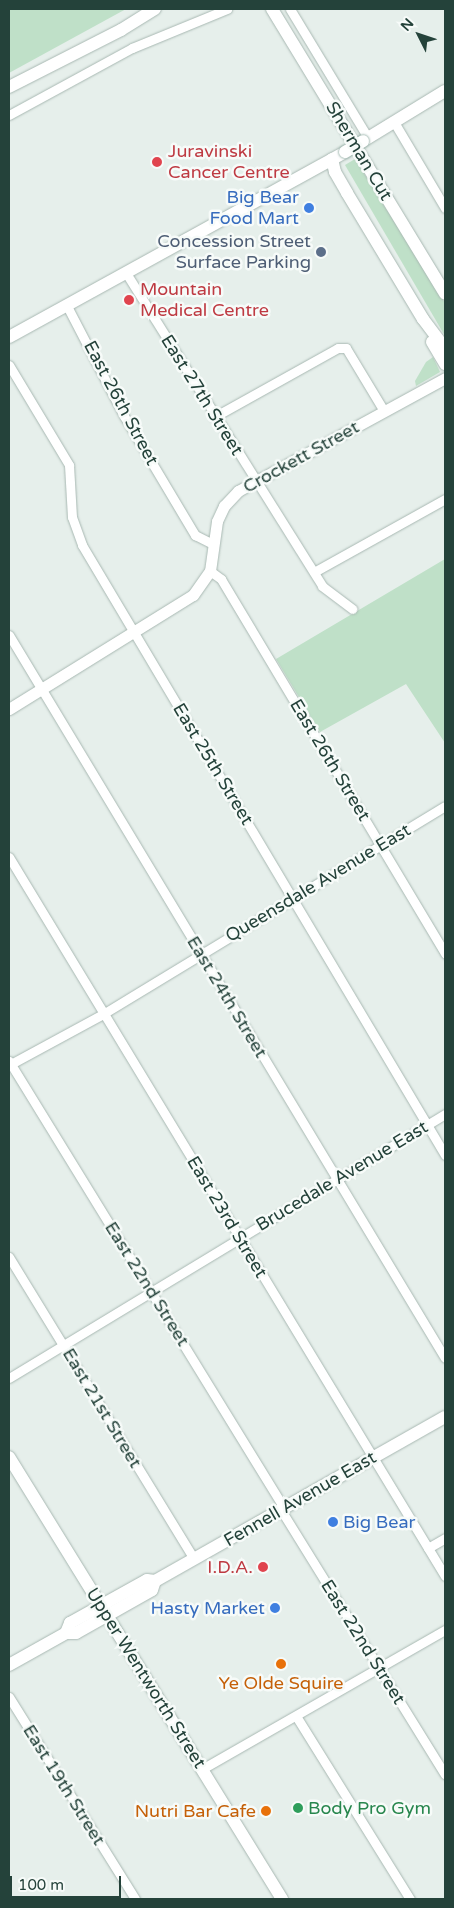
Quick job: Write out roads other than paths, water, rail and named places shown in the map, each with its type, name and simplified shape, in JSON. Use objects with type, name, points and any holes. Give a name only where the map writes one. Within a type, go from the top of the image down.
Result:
[{"type":"main road","points":[[9,88],[121,30],[155,9]]},
{"type":"main road","name":"Sherman Cut","points":[[272,9],[445,293]]},
{"type":"main road","points":[[9,337],[345,152],[445,91]]},
{"type":"main road","points":[[332,159],[335,172],[423,319],[445,348]]},
{"type":"main road","points":[[423,319],[426,331],[445,364]]},
{"type":"main road","name":"Fennell Avenue East","points":[[9,1665],[66,1633],[70,1623],[105,1610],[147,1580],[156,1582],[445,1416]]},
{"type":"main road","name":"Upper Wentworth Street","points":[[9,1457],[282,1899]]},
{"type":"street","points":[[9,115],[138,45],[227,9]]},
{"type":"street","points":[[290,9],[366,139]]},
{"type":"street","points":[[394,122],[445,208]]},
{"type":"street","name":"East 27th Street","points":[[126,273],[214,417],[327,593],[352,609]]},
{"type":"street","name":"East 26th Street","points":[[67,306],[124,416],[195,535],[213,544]]},
{"type":"street","points":[[214,417],[338,348],[346,348],[384,411]]},
{"type":"street","name":"East 25th Street","points":[[9,365],[69,465],[76,532],[445,1155]]},
{"type":"street","name":"Crockett Street","points":[[9,709],[193,595],[210,571],[217,521],[224,506],[238,491],[445,378]]},
{"type":"street","points":[[314,572],[445,499]]},
{"type":"street","name":"East 26th Street","points":[[210,571],[221,579],[445,954]]},
{"type":"street","name":"East 24th Street","points":[[9,635],[445,1358]]},
{"type":"street","name":"Queensdale Avenue East","points":[[9,1064],[103,1014],[445,806]]},
{"type":"street","name":"East 23rd Street","points":[[9,857],[445,1576]]},
{"type":"street","name":"East 22nd Street","points":[[9,1064],[152,1292],[282,1509],[445,1774]]},
{"type":"street","name":"Brucedale Avenue East","points":[[9,1378],[445,1114]]},
{"type":"street","name":"East 21st Street","points":[[9,1257],[194,1559]]},
{"type":"street","points":[[428,1548],[445,1538]]},
{"type":"street","points":[[202,1769],[445,1630]]},
{"type":"street","name":"East 19th Street","points":[[9,1697],[134,1899]]},
{"type":"street","points":[[296,1716],[410,1899]]},
{"type":"place","name":"Juravinski Cancer Centre","points":[[157,162]]},
{"type":"place","name":"Big Bear Food Mart","points":[[309,208]]},
{"type":"place","name":"Concession Street Surface Parking","points":[[321,252]]},
{"type":"place","name":"Mountain Medical Centre","points":[[129,300]]},
{"type":"place","name":"Big Bear","points":[[333,1522]]},
{"type":"place","name":"I.D.A.","points":[[263,1567]]},
{"type":"place","name":"Hasty Market","points":[[275,1608]]},
{"type":"place","name":"Ye Olde Squire","points":[[281,1664]]},
{"type":"place","name":"Body Pro Gym","points":[[298,1808]]},
{"type":"place","name":"Nutri Bar Cafe","points":[[266,1811]]}]
